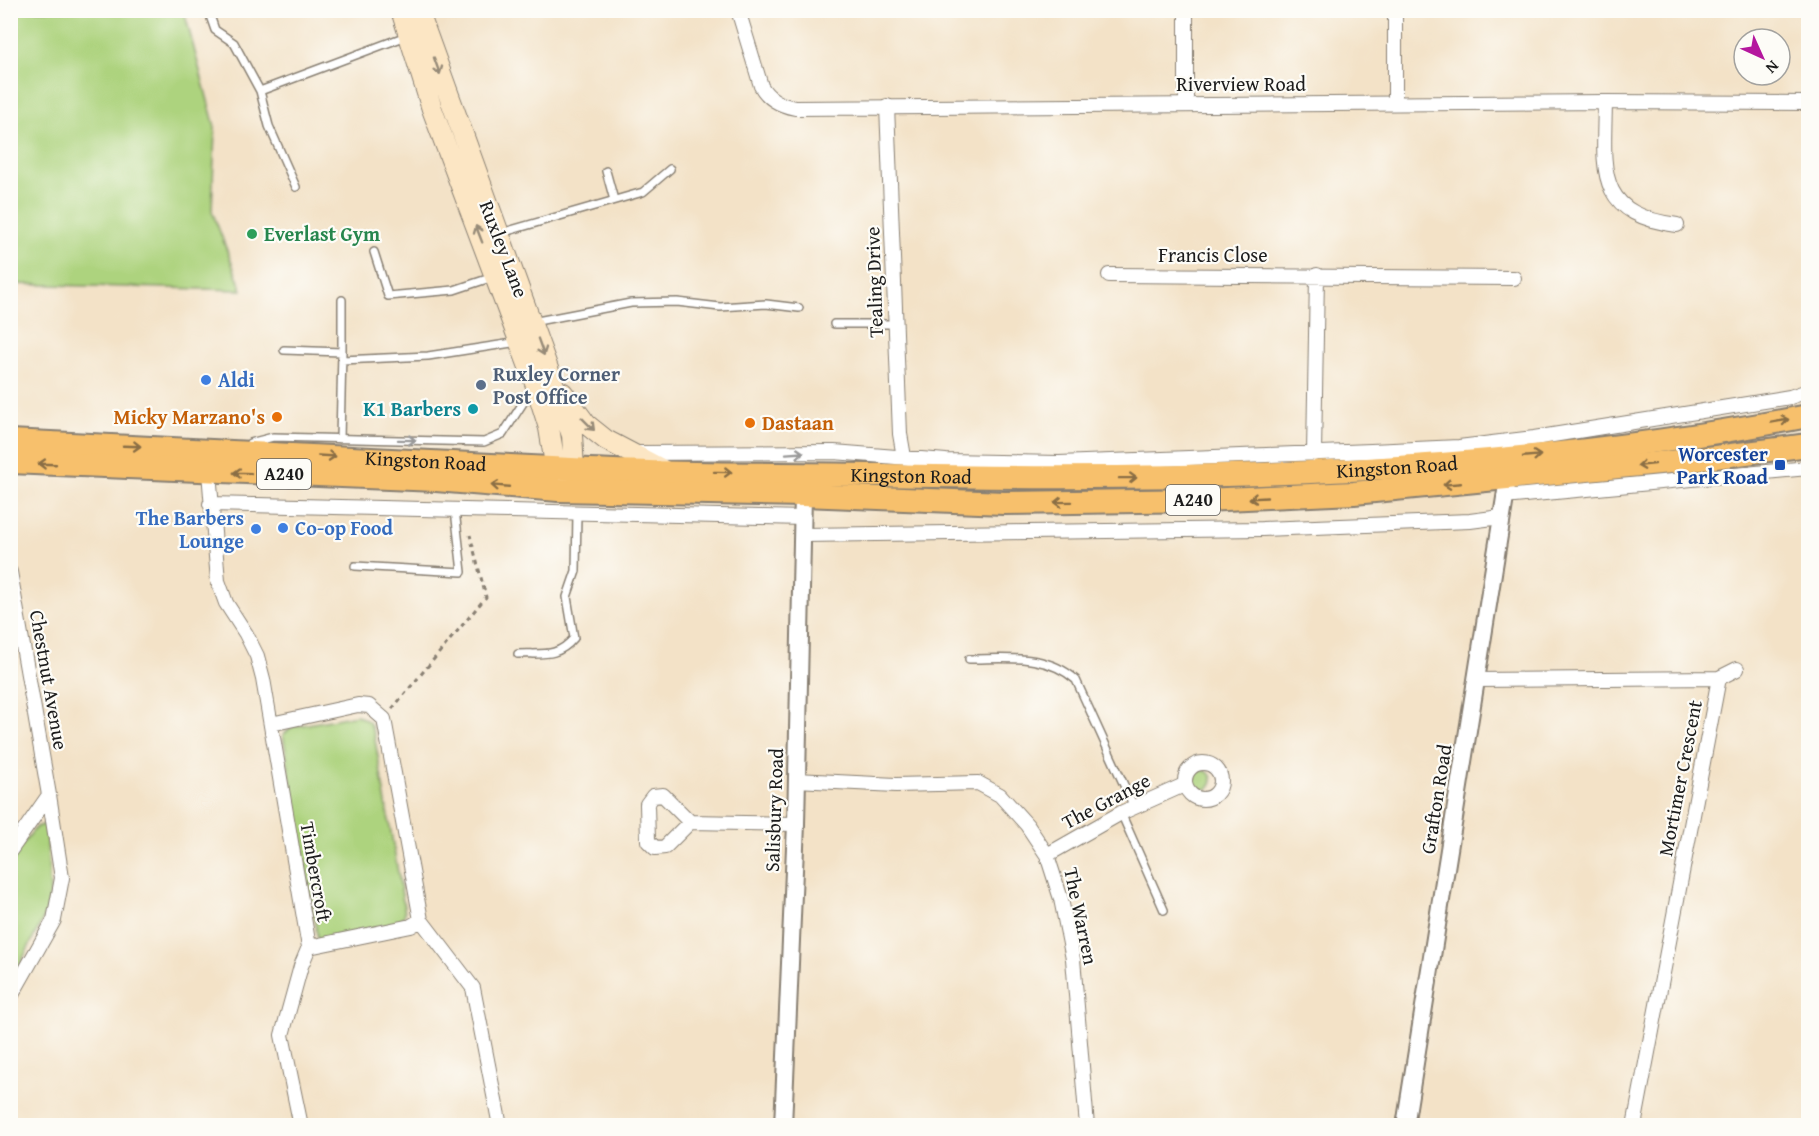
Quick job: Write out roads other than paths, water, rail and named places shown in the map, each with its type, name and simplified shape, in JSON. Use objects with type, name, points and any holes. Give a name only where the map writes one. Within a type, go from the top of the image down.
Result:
[{"type":"highway","name":"Kingston Road","points":[[10,441],[224,450],[568,486],[664,471],[1006,478],[1328,472],[1590,450],[1809,416]]},
{"type":"highway","name":"Kingston Road","points":[[10,462],[1004,503],[1204,500],[1506,488],[1809,445]]},
{"type":"main road","name":"Ruxley Lane","points":[[401,10],[416,33],[498,234],[504,273]]},
{"type":"main road","name":"Ruxley Lane","points":[[418,10],[416,33],[432,109],[504,273],[523,330],[544,381],[572,435],[568,486]]},
{"type":"main road","points":[[544,381],[586,424],[606,440],[664,471]]},
{"type":"street","name":"Riverview Road","points":[[738,10],[755,73],[766,94],[775,101],[795,108],[1186,104],[1809,103]]},
{"type":"street","points":[[1186,10],[1186,104]]},
{"type":"street","points":[[1395,10],[1395,103]]},
{"type":"street","points":[[1605,102],[1605,174],[1610,189],[1629,211],[1643,219],[1677,225]]},
{"type":"street","name":"Tealing Drive","points":[[887,106],[900,434],[904,457]]},
{"type":"street","points":[[1314,454],[1317,274]]},
{"type":"street","name":"Francis Close","points":[[1109,275],[1317,274],[1514,278]]},
{"type":"street","name":"Kingston Road","points":[[631,453],[834,452],[946,461],[1059,463],[1459,447],[1534,438],[1767,401],[1809,391]]},
{"type":"street","points":[[1506,488],[1809,468]]},
{"type":"street","name":"Timbercroft","points":[[209,472],[218,582],[226,603],[257,656],[309,946],[411,926],[422,920]]},
{"type":"street","points":[[210,504],[460,510],[568,486],[803,518]]},
{"type":"street","name":"Grafton Road","points":[[1405,1125],[1506,488]]},
{"type":"street","name":"Salisbury Road","points":[[783,1125],[796,824],[803,495]]},
{"type":"street","points":[[802,535],[1262,529],[1470,521],[1501,517]]},
{"type":"street","name":"Chestnut Avenue","points":[[10,572],[62,878],[54,920],[10,999]]},
{"type":"street","points":[[1719,678],[1737,669]]},
{"type":"street","name":"Mortimer Crescent","points":[[1476,680],[1719,678],[1634,1125]]},
{"type":"street","points":[[271,724],[358,705],[369,706],[384,718],[422,920],[473,988],[500,1125]]},
{"type":"street","name":"The Warren","points":[[796,780],[896,785],[978,783],[1000,795],[1027,825],[1047,855],[1061,899],[1073,959],[1087,1125]]},
{"type":"street","name":"The Grange","points":[[1047,855],[1121,813],[1184,785]]},
{"type":"street","points":[[10,851],[49,795]]},
{"type":"street","points":[[690,822],[796,824]]},
{"type":"street","points":[[301,1125],[282,1035],[301,966],[309,946]]},
{"type":"lane","points":[[208,10],[215,30],[234,43],[260,91],[269,126],[296,187]]},
{"type":"lane","points":[[260,91],[416,33]]},
{"type":"lane","points":[[498,234],[643,192],[670,169]]},
{"type":"lane","points":[[606,171],[614,200]]},
{"type":"lane","points":[[374,252],[388,296],[454,290],[504,273]]},
{"type":"lane","points":[[340,439],[342,300]]},
{"type":"lane","points":[[284,350],[342,356],[461,352],[523,330],[631,303],[677,302],[720,307],[766,304],[799,308]]},
{"type":"lane","points":[[834,324],[895,324]]},
{"type":"lane","points":[[224,450],[273,437],[484,442],[503,434],[544,381]]},
{"type":"lane","points":[[518,654],[557,652],[564,649],[574,638],[567,597],[576,571],[568,486]]},
{"type":"lane","points":[[355,566],[462,572],[460,510]]},
{"type":"lane","points":[[969,659],[1029,659],[1052,663],[1071,675],[1076,680],[1091,718],[1134,807]]},
{"type":"lane","points":[[1121,813],[1164,910]]},
{"type":"place","name":"Everlast Gym","points":[[252,234]]},
{"type":"place","name":"Aldi","points":[[206,380]]},
{"type":"place","name":"Ruxley Corner Post Office","points":[[481,385]]},
{"type":"place","name":"K1 Barbers","points":[[473,409]]},
{"type":"place","name":"Micky Marzano's","points":[[277,417]]},
{"type":"place","name":"Dastaan","points":[[750,423]]},
{"type":"place","name":"Worcester Park Road","points":[[1780,465]]},
{"type":"place","name":"Co-op Food","points":[[283,528]]},
{"type":"place","name":"The Barbers Lounge","points":[[256,529]]}]
